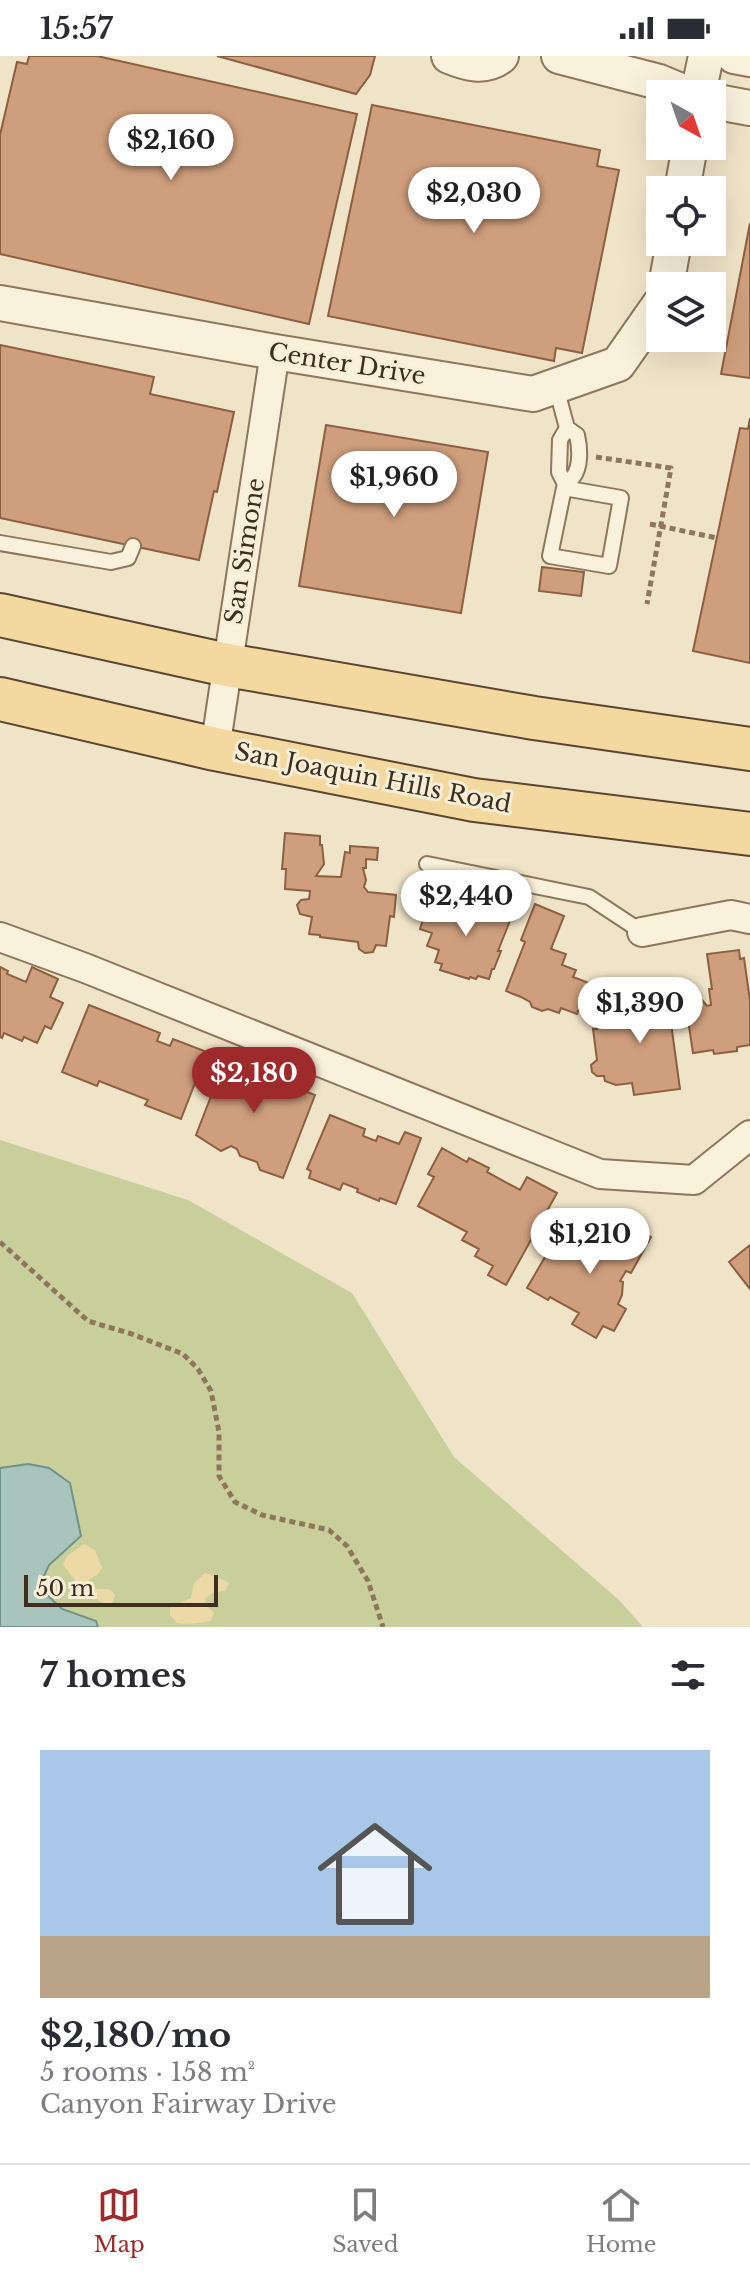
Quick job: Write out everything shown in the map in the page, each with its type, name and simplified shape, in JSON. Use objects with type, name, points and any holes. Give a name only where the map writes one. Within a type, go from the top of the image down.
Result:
[{"type":"main road","points":[[0,615],[227,665],[534,718],[750,749]]},
{"type":"main road","name":"San Joaquin Hills Road","points":[[0,699],[215,749],[474,800],[750,834]]},
{"type":"street","points":[[449,56],[469,65],[495,61],[501,56]]},
{"type":"street","points":[[559,56],[651,80]]},
{"type":"street","points":[[701,80],[706,56]]},
{"type":"street","points":[[734,56],[750,59]]},
{"type":"street","points":[[726,104],[750,108]]},
{"type":"street","name":"Center Drive","points":[[0,303],[533,394],[618,364],[646,324]]},
{"type":"street","name":"San Simone","points":[[215,749],[275,352]]},
{"type":"street","points":[[642,932],[731,915],[750,919]]},
{"type":"street","points":[[0,937],[600,1174],[694,1180],[750,1135]]},
{"type":"lane","points":[[556,386],[567,428],[560,440],[559,472],[565,486],[550,556],[609,566],[621,498],[565,486]]},
{"type":"lane","points":[[0,543],[111,562],[128,558],[133,546]]},
{"type":"lane","points":[[427,864],[589,897],[642,932]]},
{"type":"path","points":[[650,524],[717,538]]},
{"type":"path","points":[[0,1242],[88,1321],[183,1354],[198,1369],[211,1391],[219,1432],[219,1476],[235,1502],[262,1515],[329,1530],[347,1546],[368,1581],[383,1627]]},
{"type":"green space","points":[[0,1140],[188,1200],[352,1293],[454,1457],[619,1600],[643,1627],[0,1627]]},
{"type":"sand","points":[[84,1544],[95,1550],[102,1568],[87,1581],[89,1586],[112,1592],[115,1595],[112,1603],[106,1605],[77,1593],[75,1580],[63,1565],[67,1556]]},
{"type":"sand","points":[[205,1573],[229,1583],[225,1591],[212,1593],[205,1599],[214,1613],[211,1621],[177,1623],[170,1615],[170,1607],[191,1598],[194,1583]]},
{"type":"water","points":[[28,1464],[49,1468],[70,1483],[81,1536],[49,1565],[43,1578],[44,1592],[62,1609],[96,1621],[98,1627],[0,1627],[0,1468]]},
{"type":"building","points":[[29,56],[97,56],[357,114],[309,324],[0,254],[0,135],[17,62],[27,64]]},
{"type":"building","points":[[217,56],[375,56],[370,75],[356,94]]},
{"type":"building","points":[[372,105],[600,150],[597,166],[619,170],[582,353],[556,348],[554,361],[328,316]]},
{"type":"building","points":[[750,223],[750,378],[721,374]]},
{"type":"building","points":[[0,345],[154,377],[150,394],[234,412],[199,560],[0,518]]},
{"type":"building","points":[[750,418],[750,663],[693,651],[740,428],[748,429]]},
{"type":"building","points":[[326,425],[488,452],[461,613],[299,586]]},
{"type":"building","points":[[542,567],[584,572],[581,596],[539,591]]},
{"type":"building","points":[[285,833],[320,836],[324,864],[316,876],[341,877],[345,852],[350,853],[350,846],[378,848],[377,860],[366,859],[364,887],[368,892],[396,895],[386,946],[376,945],[373,952],[365,953],[359,949],[358,942],[309,934],[312,917],[300,914],[297,905],[301,900],[309,899],[310,891],[285,889],[286,869],[282,869]]},
{"type":"building","points":[[429,900],[476,916],[480,906],[492,910],[492,907],[504,906],[513,913],[489,979],[478,976],[469,979],[440,970],[442,964],[435,962],[439,950],[427,946],[432,933],[420,929]]},
{"type":"building","points":[[535,904],[564,916],[551,949],[566,954],[562,965],[576,970],[573,977],[589,983],[577,1014],[561,1008],[559,1013],[548,1009],[542,1011],[506,991],[525,942],[521,940]]},
{"type":"building","points":[[739,950],[740,959],[744,958],[750,1001],[750,1045],[737,1047],[737,1051],[693,1053],[685,1000],[698,998],[707,1006],[711,1005],[707,954]]},
{"type":"building","points":[[0,967],[8,971],[7,974],[26,982],[32,967],[58,979],[50,997],[63,1003],[51,1029],[45,1026],[37,1043],[24,1037],[22,1041],[4,1033],[0,1037]]},
{"type":"building","points":[[665,979],[680,1089],[634,1095],[632,1083],[616,1085],[592,1072],[591,1065],[597,1060],[593,1029],[597,1029],[598,1021],[604,1017],[611,1018],[615,1025],[640,1021],[635,981]]},
{"type":"building","points":[[89,1005],[160,1033],[157,1041],[170,1046],[173,1039],[207,1052],[181,1119],[145,1105],[148,1100],[99,1081],[97,1086],[62,1072]]},
{"type":"building","points":[[238,1052],[269,1063],[261,1085],[280,1092],[284,1083],[315,1095],[283,1178],[260,1170],[257,1162],[240,1156],[237,1149],[231,1146],[221,1151],[196,1135],[213,1091],[209,1089],[219,1063],[232,1067]]},
{"type":"building","points":[[330,1115],[365,1129],[363,1136],[376,1141],[378,1136],[399,1144],[405,1132],[421,1138],[396,1204],[380,1198],[379,1201],[343,1183],[340,1190],[309,1178],[311,1171],[307,1169]]},
{"type":"building","points":[[442,1148],[467,1162],[469,1158],[489,1168],[487,1172],[520,1190],[527,1177],[557,1193],[506,1285],[488,1275],[493,1266],[475,1256],[479,1249],[462,1240],[467,1232],[418,1206],[434,1177],[428,1174]]},
{"type":"building","points":[[623,1220],[651,1237],[631,1273],[626,1271],[620,1281],[623,1282],[622,1295],[618,1304],[626,1309],[614,1331],[603,1326],[596,1338],[572,1324],[579,1313],[527,1288],[563,1226],[582,1240],[609,1253],[612,1247],[608,1245]]},
{"type":"building","points":[[750,1245],[750,1289],[729,1262]]}]
